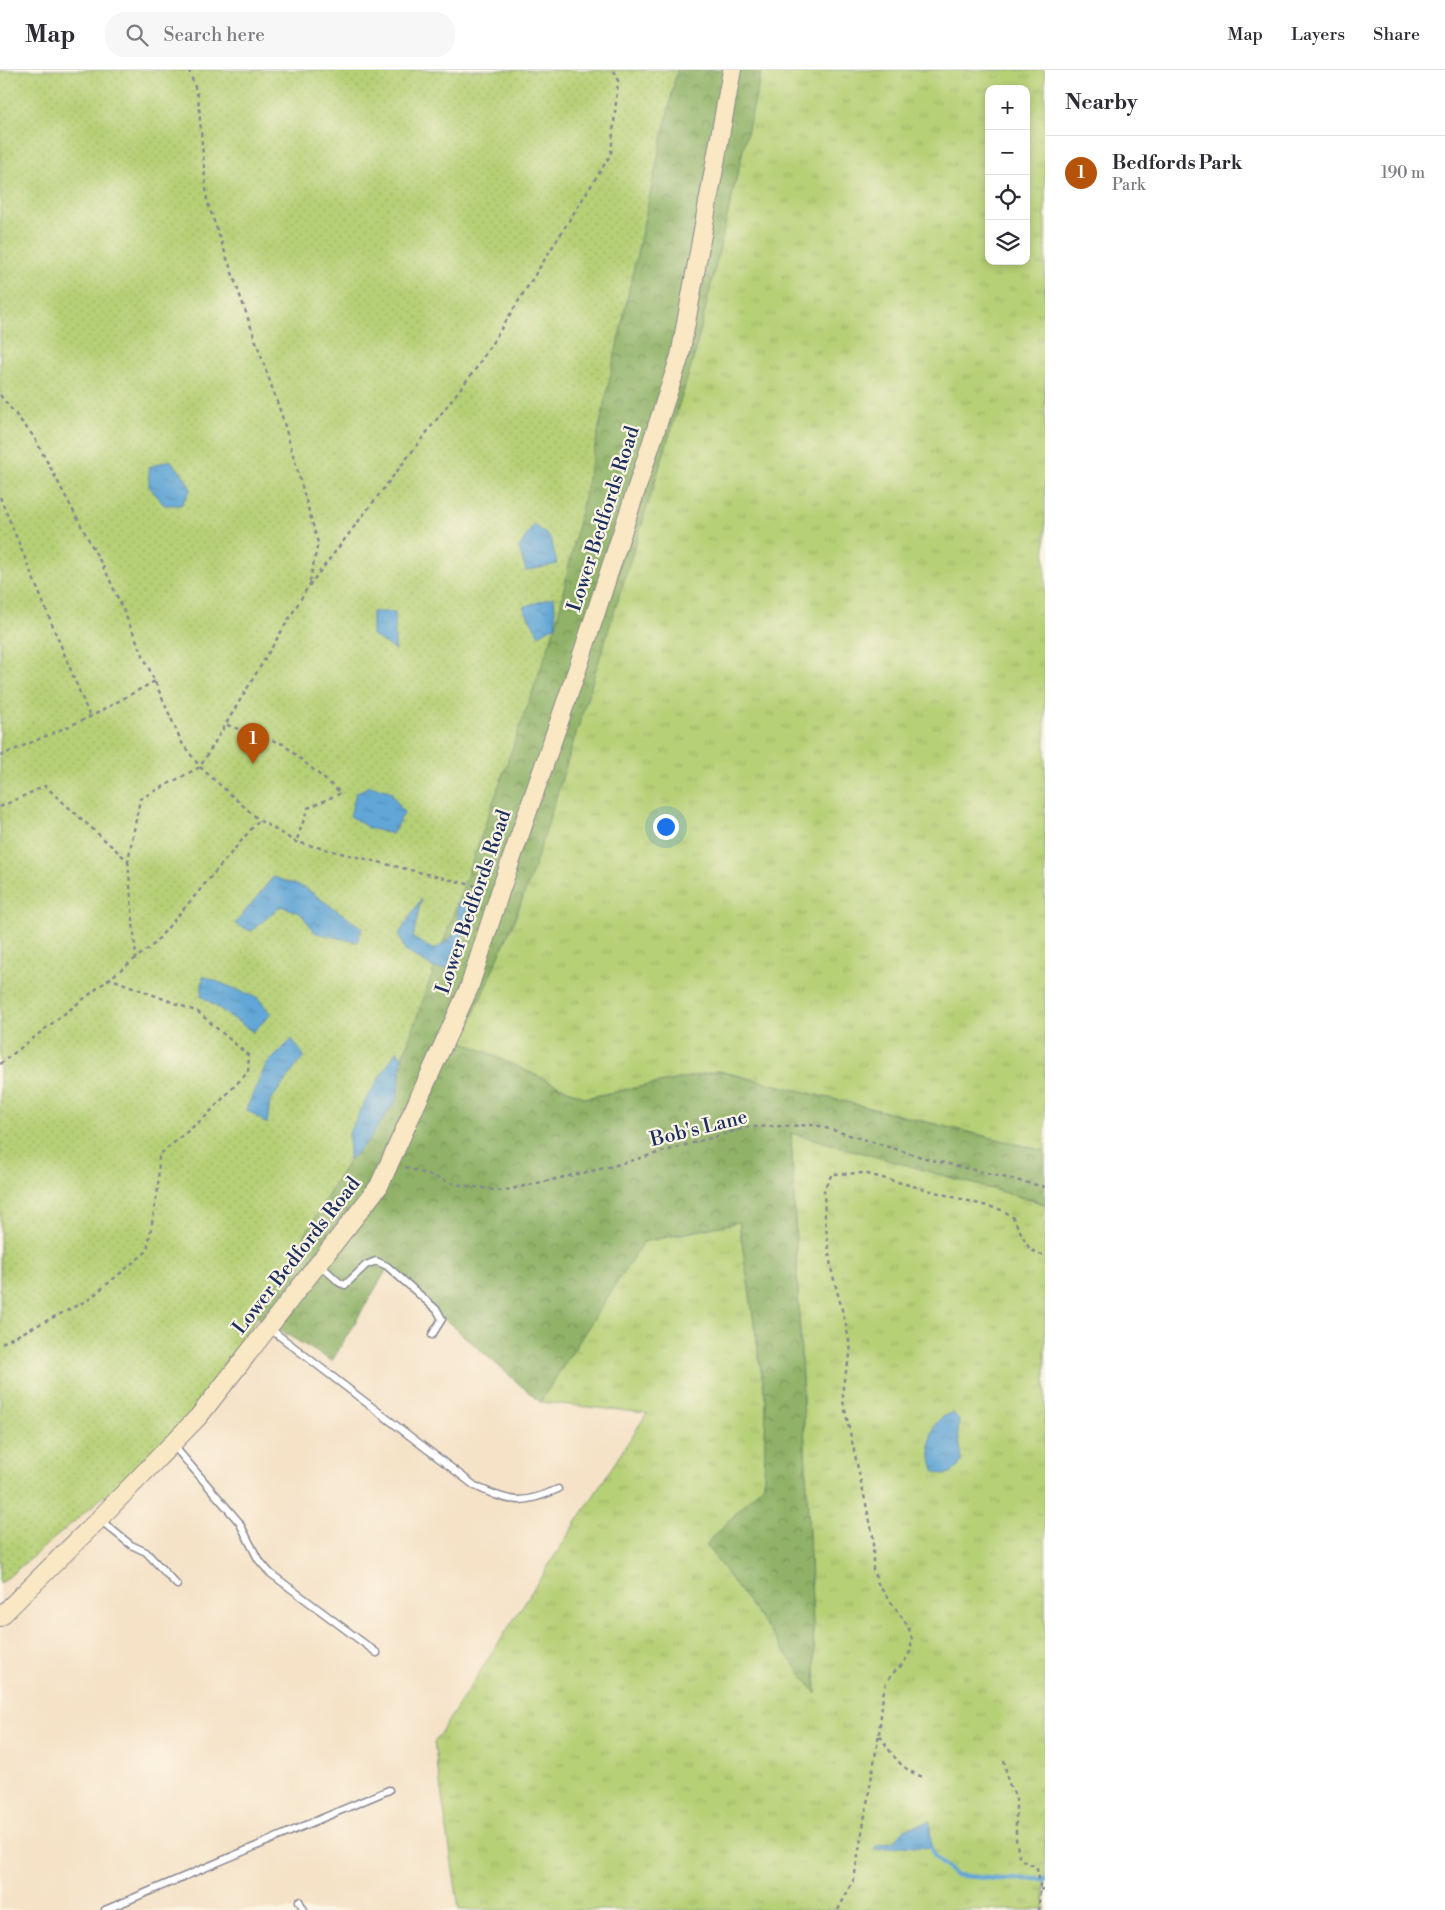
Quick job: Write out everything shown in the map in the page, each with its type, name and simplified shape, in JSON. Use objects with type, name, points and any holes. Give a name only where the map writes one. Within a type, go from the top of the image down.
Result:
[{"type":"street","name":"Lower Bedfords Road","points":[[0,1617],[100,1519],[199,1416],[379,1186],[469,988],[500,892],[580,661],[680,356],[732,70]]},
{"type":"lane","points":[[318,1263],[340,1283],[345,1285],[366,1265],[376,1261],[387,1266],[437,1310],[442,1319],[432,1335]]},
{"type":"lane","points":[[268,1327],[475,1486],[514,1501],[527,1500],[558,1489]]},
{"type":"lane","points":[[172,1444],[239,1522],[258,1559],[270,1573],[377,1653]]},
{"type":"lane","points":[[100,1519],[131,1544],[146,1552],[177,1585]]},
{"type":"lane","points":[[105,1910],[390,1790]]},
{"type":"lane","points":[[300,1901],[304,1910]]},
{"type":"path","points":[[189,70],[198,96],[207,201],[282,416],[318,543],[308,586]]},
{"type":"path","points":[[136,958],[128,861],[140,799],[200,767],[227,725],[308,586],[477,367],[611,154],[618,81],[614,70]]},
{"type":"path","points":[[0,395],[34,436],[108,576],[182,743],[200,767],[259,820],[296,842],[500,892]]},
{"type":"path","points":[[0,497],[90,717]]},
{"type":"path","points":[[0,756],[90,717],[155,681]]},
{"type":"path","points":[[227,725],[283,744],[342,793],[308,808],[296,842]]},
{"type":"path","points":[[0,808],[45,786],[128,861]]},
{"type":"path","points":[[0,1064],[154,944],[259,820]]},
{"type":"path","points":[[2,1343],[88,1300],[147,1251],[158,1188],[159,1155],[206,1116],[248,1072],[250,1056],[198,1012],[109,978]]},
{"type":"path","name":"Bob's Lane","points":[[389,1162],[454,1184],[502,1191],[609,1167],[749,1127],[816,1125],[932,1160],[1045,1188]]},
{"type":"path","points":[[838,1910],[854,1879],[879,1734],[882,1695],[886,1682],[903,1664],[910,1652],[912,1640],[908,1626],[878,1584],[873,1570],[873,1536],[843,1401],[843,1384],[852,1351],[831,1268],[825,1218],[824,1188],[832,1174],[864,1173],[980,1203],[1002,1210],[1012,1216],[1029,1248],[1038,1254],[1045,1255]]},
{"type":"path","points":[[879,1734],[898,1762],[907,1770],[924,1777]]},
{"type":"path","points":[[1004,1760],[1008,1782],[1016,1797],[1016,1839],[1019,1856],[1037,1869],[1040,1889],[1039,1910]]},
{"type":"path","points":[[1040,1889],[1045,1890]]},
{"type":"path","points":[[1039,1904],[1045,1904]]},
{"type":"green space","points":[[0,70],[677,70],[556,625],[393,1084],[199,1416],[0,1584]]},
{"type":"green space","points":[[677,70],[762,70],[694,357],[534,868],[514,921],[462,1041],[585,1098],[719,1071],[1045,1151],[1045,1204],[791,1133],[816,1694],[706,1545],[764,1484],[766,1402],[739,1222],[643,1242],[540,1402],[387,1269],[332,1361],[257,1317],[393,1084],[556,625]]},
{"type":"green space","points":[[732,70],[1045,70],[1045,1151],[719,1071],[585,1098],[461,1041],[514,921]]},
{"type":"green space","points":[[791,1132],[1045,1204],[1045,1910],[459,1910],[434,1743],[647,1413],[540,1402],[643,1242],[739,1222],[766,1402],[764,1484],[706,1545],[816,1693]]},
{"type":"water","points":[[170,460],[184,476],[191,489],[181,505],[164,505],[149,486],[149,467]]},
{"type":"water","points":[[534,524],[551,539],[557,564],[526,571],[519,548]]},
{"type":"water","points":[[554,597],[556,625],[539,635],[523,607]]},
{"type":"water","points":[[372,612],[395,612],[395,650],[372,635]]},
{"type":"water","points":[[369,786],[390,791],[404,813],[392,834],[369,828],[350,816],[356,793]]},
{"type":"water","points":[[273,877],[305,888],[362,928],[357,942],[316,933],[300,913],[281,906],[251,931],[235,924]]},
{"type":"water","points":[[469,897],[474,911],[447,969],[434,968],[405,951],[399,934],[421,899],[413,938],[434,950],[448,941],[455,932],[458,920],[457,903]]},
{"type":"water","points":[[203,976],[258,998],[271,1014],[253,1032],[201,996]]},
{"type":"water","points":[[292,1039],[304,1056],[270,1101],[267,1124],[246,1109],[266,1065]]},
{"type":"water","points":[[397,1050],[402,1058],[397,1099],[367,1142],[349,1160],[349,1133],[367,1098]]},
{"type":"water","points":[[953,1413],[959,1419],[958,1432],[962,1461],[957,1468],[948,1474],[935,1472],[930,1446],[933,1429],[944,1416]]},
{"type":"water","points":[[930,1821],[931,1848],[900,1846],[874,1850],[876,1846],[894,1841],[905,1829]]},
{"type":"waterway","points":[[931,1848],[935,1857],[955,1875],[997,1879],[1045,1879]]},
{"type":"place","name":"Bedfords Park","points":[[253,764]]}]
